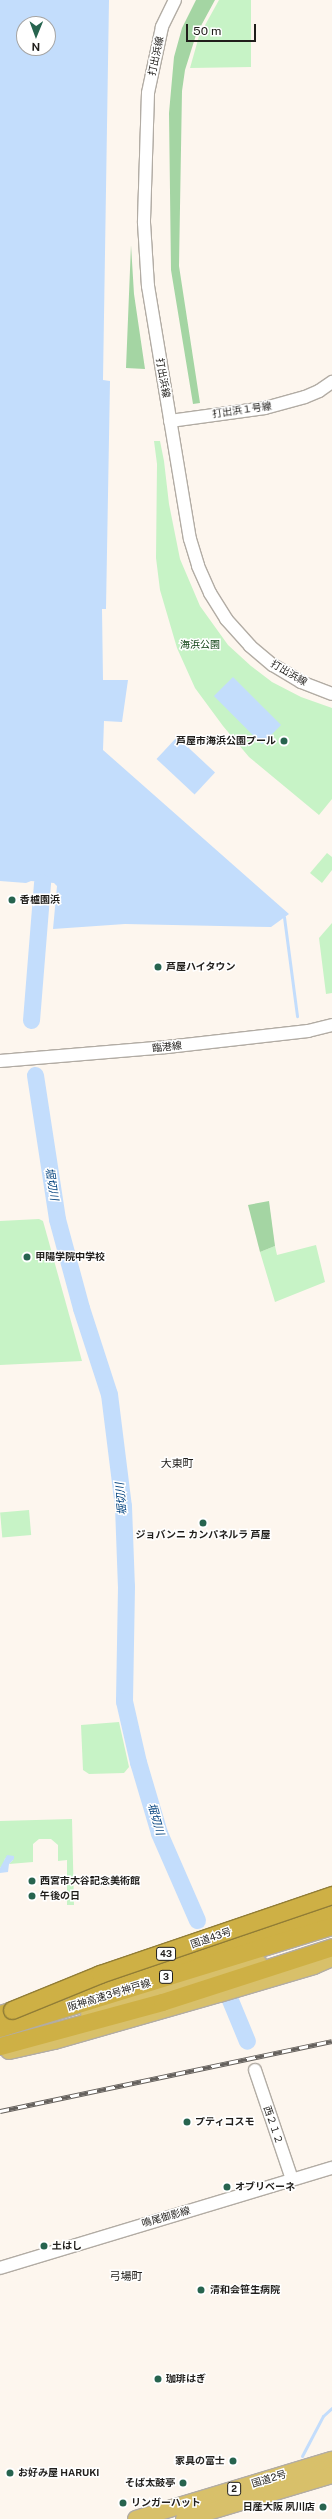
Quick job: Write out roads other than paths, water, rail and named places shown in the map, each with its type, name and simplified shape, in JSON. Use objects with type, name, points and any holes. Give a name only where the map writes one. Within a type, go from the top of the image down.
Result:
[{"type":"highway","points":[[4,2011],[100,1974],[332,1896]]},
{"type":"highway","name":"阪神高速3号神戸線","points":[[4,2011],[332,1914]]},
{"type":"highway","name":"阪神高速3号神戸線","points":[[0,2028],[332,1926]]},
{"type":"highway","points":[[0,2041],[332,1940]]},
{"type":"highway","points":[[0,2046],[162,2002],[332,1947]]},
{"type":"highway","points":[[0,2053],[54,2041],[314,1966],[332,1958]]},
{"type":"highway","name":"国道2号","points":[[136,2519],[332,2460]]},
{"type":"highway","name":"国道2号","points":[[184,2519],[332,2475]]},
{"type":"street","name":"打出浜線","points":[[175,0],[162,27],[148,93],[144,223],[148,286],[190,539],[198,566],[210,593],[226,619],[250,646],[273,665],[301,682],[332,694]]},
{"type":"street","name":"打出浜１号線","points":[[170,421],[265,408],[305,397],[319,391],[332,382]]},
{"type":"street","name":"臨港線","points":[[0,1061],[167,1047],[308,1031],[332,1025]]},
{"type":"street","name":"西２１２","points":[[255,2070],[292,2179]]},
{"type":"street","name":"鳴尾御影線","points":[[0,2268],[332,2168]]},
{"type":"water","points":[[0,0],[109,0],[103,380],[110,381],[106,609],[102,609],[103,680],[128,680],[122,722],[104,721],[103,750],[289,914],[271,927],[125,924],[53,929],[57,886],[54,883],[31,881],[26,883],[0,881]]},
{"type":"water","points":[[233,677],[281,725],[262,744],[214,696]]},
{"type":"water","points":[[177,737],[215,772],[195,794],[157,759]]},
{"type":"water","points":[[7,1855],[14,1856],[14,1859],[9,1864],[8,1872],[0,1873],[0,1868]]},
{"type":"waterway","name":"堀切川","points":[[31,1020],[42,882]]},
{"type":"waterway","points":[[284,917],[297,1016]]},
{"type":"waterway","name":"堀切川","points":[[35,1075],[57,1219],[81,1308],[109,1394],[123,1506],[126,1586],[124,1701],[138,1762],[159,1833],[197,1920]]},
{"type":"waterway","name":"堀切川","points":[[230,2000],[247,2041]]},
{"type":"waterway","points":[[302,2456],[323,2416],[332,2408]]},
{"type":"railway","points":[[0,2111],[332,2041]]},
{"type":"place","name":"芦屋市海浜公園プール","points":[[284,741]]},
{"type":"place","name":"香櫨園浜","points":[[12,900]]},
{"type":"place","name":"芦屋ハイタウン","points":[[158,967]]},
{"type":"place","name":"甲陽学院中学校","points":[[27,1257]]},
{"type":"place","name":"ジョバンニ カンパネルラ 芦屋","points":[[203,1523]]},
{"type":"place","name":"西宮市大谷記念美術館","points":[[32,1881]]},
{"type":"place","name":"午後の日","points":[[32,1896]]},
{"type":"place","name":"プティコスモ","points":[[187,2122]]},
{"type":"place","name":"オブリベーネ","points":[[227,2187]]},
{"type":"place","name":"土はし","points":[[44,2246]]},
{"type":"place","name":"清和会笹生病院","points":[[201,2290]]},
{"type":"place","name":"珈琲はぎ","points":[[158,2379]]},
{"type":"place","name":"家具の富士","points":[[233,2461]]},
{"type":"place","name":"お好み屋 HARUKI","points":[[10,2473]]},
{"type":"place","name":"そば太鼓亭","points":[[183,2483]]},
{"type":"place","name":"リンガーハット","points":[[123,2503]]},
{"type":"place","name":"日産大阪 夙川店","points":[[323,2507]]},
{"type":"district","name":"大東町","points":[[177,1463]]},
{"type":"district","name":"弓場町","points":[[126,2276]]},
{"type":"park label","name":"海浜公園","points":[[200,645]]}]
